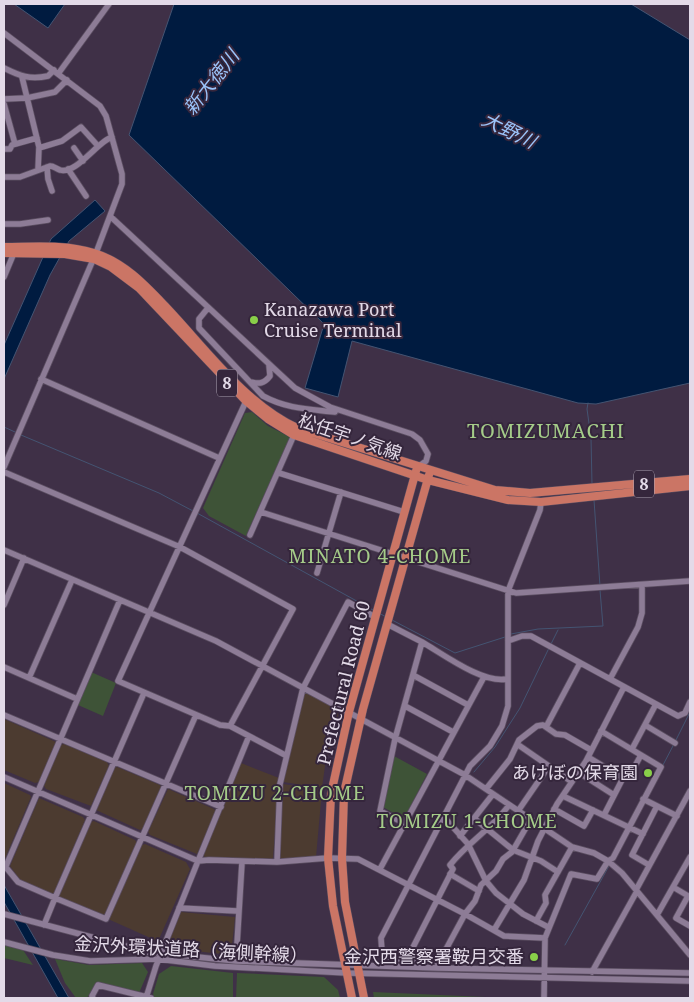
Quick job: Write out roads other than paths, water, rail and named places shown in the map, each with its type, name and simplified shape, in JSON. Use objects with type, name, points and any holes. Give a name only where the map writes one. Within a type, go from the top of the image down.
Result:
[{"type":"main road","name":"松任宇ノ気線","points":[[4,247],[67,251],[95,256],[120,266],[142,281],[268,420],[294,435],[428,480],[486,497],[541,502],[594,492],[690,479]]},
{"type":"main road","name":"松任宇ノ気線","points":[[4,253],[39,250]]},
{"type":"main road","name":"松任宇ノ気線","points":[[247,398],[297,428],[489,488],[517,492],[594,492],[690,486]]},
{"type":"main road","name":"Prefectural Road 60","points":[[352,998],[332,906],[328,858],[331,794],[349,712],[418,467]]},
{"type":"main road","name":"Prefectural Road 60","points":[[364,998],[345,902],[342,858],[344,793],[360,718],[430,471]]},
{"type":"street","points":[[4,68],[22,77],[48,76],[56,72],[109,4]]},
{"type":"street","points":[[4,32],[100,106],[112,137],[122,174],[122,184],[95,256],[4,467]]},
{"type":"street","points":[[22,77],[39,148],[38,170]]},
{"type":"street","points":[[4,99],[27,98],[55,92],[67,80]]},
{"type":"street","points":[[4,104],[15,144]]},
{"type":"street","points":[[39,148],[62,141],[81,128],[98,146]]},
{"type":"street","points":[[4,177],[20,176],[47,167],[56,167],[61,170],[68,169],[83,161],[102,140],[112,137]]},
{"type":"street","points":[[4,150],[15,144],[37,138]]},
{"type":"street","points":[[74,148],[83,161]]},
{"type":"street","points":[[47,167],[52,192]]},
{"type":"street","points":[[68,169],[86,196]]},
{"type":"street","points":[[110,216],[286,381],[308,397],[345,413],[412,434],[420,440],[428,454],[426,461],[418,467]]},
{"type":"street","points":[[4,224],[48,220]]},
{"type":"street","points":[[4,277],[14,253]]},
{"type":"street","points":[[208,308],[199,319],[199,328],[263,396],[287,406],[345,413]]},
{"type":"street","points":[[248,381],[258,384],[266,382],[271,370],[268,363]]},
{"type":"street","points":[[41,379],[219,458]]},
{"type":"street","points":[[247,398],[118,681],[220,725],[230,726],[285,754]]},
{"type":"street","points":[[250,535],[279,473],[294,435]]},
{"type":"street","points":[[426,461],[430,471]]},
{"type":"street","points":[[4,472],[180,547],[293,609],[230,726]]},
{"type":"street","points":[[279,473],[404,512]]},
{"type":"street","points":[[317,573],[340,492]]},
{"type":"street","points":[[541,502],[540,510],[508,591],[508,706],[502,726],[490,746],[470,766],[381,938],[382,952],[386,958],[407,959],[438,968],[690,982]]},
{"type":"street","points":[[261,512],[516,593],[690,581]]},
{"type":"street","points":[[4,550],[216,641],[466,776],[572,847],[594,853],[608,861],[690,955]]},
{"type":"street","points":[[4,605],[24,558]]},
{"type":"street","points":[[29,678],[72,580]]},
{"type":"street","points":[[610,679],[638,628],[642,614],[642,585]]},
{"type":"street","points":[[120,600],[5,866],[18,882],[106,919],[196,715]]},
{"type":"street","points":[[277,862],[280,784],[285,754],[303,688],[348,602],[375,617]]},
{"type":"street","points":[[387,624],[484,677],[498,681],[507,679]]},
{"type":"street","points":[[508,642],[522,636],[531,636],[678,716],[685,713],[690,702]]},
{"type":"street","points":[[404,823],[380,811],[395,739],[422,642]]},
{"type":"street","points":[[546,727],[580,662]]},
{"type":"street","points":[[4,667],[77,698]]},
{"type":"street","points":[[413,675],[468,705]]},
{"type":"street","points":[[380,869],[452,732],[484,677]]},
{"type":"street","points":[[494,930],[524,880],[532,857],[554,809],[588,756],[624,687]]},
{"type":"street","points":[[43,925],[144,693]]},
{"type":"street","points":[[632,749],[656,704]]},
{"type":"street","points":[[404,706],[452,732]]},
{"type":"street","points":[[4,715],[221,807]]},
{"type":"street","points":[[644,725],[675,743]]},
{"type":"street","points":[[486,789],[510,759],[518,744],[537,726],[546,727],[591,750]]},
{"type":"street","points":[[562,866],[572,874],[597,879],[608,861],[613,858],[661,767],[601,731]]},
{"type":"street","points":[[93,998],[92,996],[98,985],[148,998],[158,960],[249,736]]},
{"type":"street","points":[[518,744],[572,782]]},
{"type":"street","points":[[588,756],[623,778],[629,777],[641,755]]},
{"type":"street","points":[[518,811],[550,766]]},
{"type":"street","points":[[578,772],[614,795]]},
{"type":"street","points":[[4,778],[198,861],[277,862],[328,858],[358,859],[409,884],[504,936],[545,938]]},
{"type":"street","points":[[604,815],[623,778]]},
{"type":"street","points":[[592,972],[690,790]]},
{"type":"street","points":[[460,836],[493,794]]},
{"type":"street","points":[[563,796],[643,834]]},
{"type":"street","points":[[643,799],[677,816]]},
{"type":"street","points":[[407,959],[453,869],[450,864],[468,844],[501,817],[509,805]]},
{"type":"street","points":[[650,865],[632,855],[657,806]]},
{"type":"street","points":[[554,809],[584,826],[593,810]]},
{"type":"street","points":[[444,816],[468,844],[486,881],[496,893],[536,921],[548,927]]},
{"type":"street","points":[[475,819],[513,850],[532,857],[558,872]]},
{"type":"street","points":[[438,968],[465,914],[479,891],[496,871],[503,859],[513,850],[531,820]]},
{"type":"street","points":[[536,921],[546,901],[546,895],[572,847]]},
{"type":"street","points":[[657,915],[690,857]]},
{"type":"street","points":[[236,961],[242,862]]},
{"type":"street","points":[[450,874],[479,891]]},
{"type":"street","points":[[544,998],[545,938],[556,908],[572,874]]},
{"type":"street","points":[[673,887],[689,896],[676,918],[690,926]]},
{"type":"street","points":[[546,901],[556,908]]},
{"type":"street","points":[[179,908],[238,911]]},
{"type":"street","name":"金沢外環状道路（海側幹線）","points":[[4,914],[148,952],[346,969]]},
{"type":"street","name":"金沢外環状道路（海側幹線）","points":[[4,942],[52,955],[106,962],[158,960],[215,966],[346,969],[438,968]]},
{"type":"street","points":[[544,974],[592,972],[690,974]]},
{"type":"water","points":[[14,4],[65,4],[48,28]]},
{"type":"water","points":[[174,4],[631,4],[690,40],[690,383],[596,404],[578,403],[352,341],[338,397],[305,388],[324,324],[129,135]]},
{"type":"water","points":[[95,200],[105,211],[69,241],[50,275],[4,379],[4,345],[51,239]]},
{"type":"water","points":[[4,885],[69,998],[58,998],[4,902]]},
{"type":"waterway","points":[[588,403],[592,484]]},
{"type":"waterway","points":[[4,427],[15,432]]},
{"type":"waterway","points":[[21,435],[159,493],[193,511]]},
{"type":"waterway","points":[[594,500],[600,586]]},
{"type":"waterway","points":[[197,513],[373,610]]},
{"type":"waterway","points":[[511,634],[538,629],[603,626],[600,590]]},
{"type":"waterway","points":[[379,613],[386,617]]},
{"type":"waterway","points":[[392,620],[455,653],[505,637]]},
{"type":"waterway","points":[[551,644],[558,630]]},
{"type":"waterway","points":[[474,772],[495,747],[520,708],[549,648]]},
{"type":"waterway","points":[[676,740],[690,712]]},
{"type":"waterway","points":[[663,765],[674,744]]},
{"type":"waterway","points":[[565,945],[609,866]]},
{"type":"place","name":"Kanazawa Port Cruise Terminal","points":[[254,320]]},
{"type":"place","name":"あけぼの保育園","points":[[648,773]]},
{"type":"place","name":"金沢西警察署鞍月交番","points":[[534,957]]},
{"type":"district","name":"TOMIZUMACHI","points":[[546,431]]},
{"type":"district","name":"MINATO 4-CHOME","points":[[380,556]]},
{"type":"district","name":"TOMIZU 2-CHOME","points":[[275,793]]},
{"type":"district","name":"TOMIZU 1-CHOME","points":[[467,821]]},
{"type":"water label","name":"新大徳川","points":[[211,82]]},
{"type":"water label","name":"大野川","points":[[509,130]]}]
